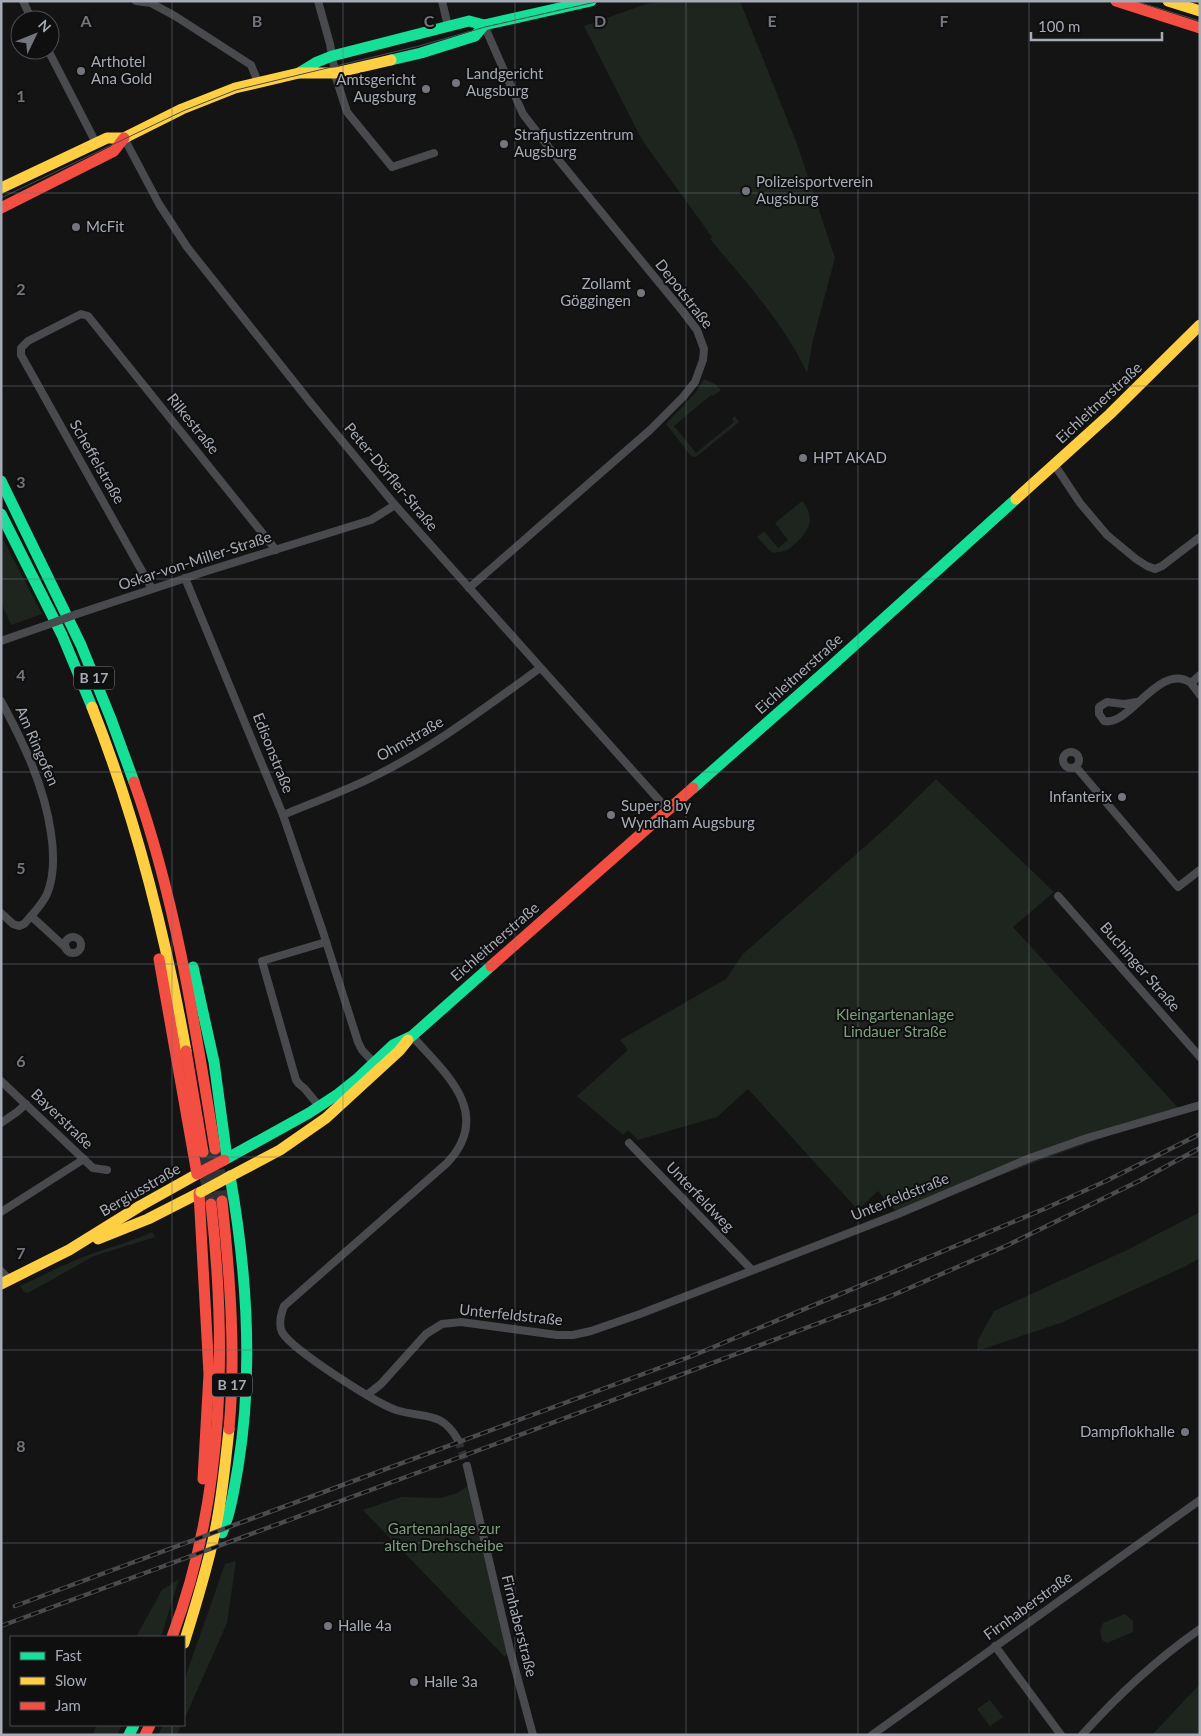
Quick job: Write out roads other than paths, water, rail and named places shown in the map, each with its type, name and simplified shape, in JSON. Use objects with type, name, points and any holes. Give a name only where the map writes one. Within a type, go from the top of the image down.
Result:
[{"type":"main road","points":[[299,73],[317,62],[332,56],[448,26],[469,21],[484,25],[591,1]]},
{"type":"main road","points":[[1116,1],[1200,28]]},
{"type":"main road","points":[[1168,1],[1200,12]]},
{"type":"main road","points":[[1,188],[107,138],[124,138],[213,96],[258,82],[299,73],[335,73],[435,49],[475,36],[484,25]]},
{"type":"main road","points":[[1,208],[114,151],[124,138]]},
{"type":"main road","name":"Eichleitnerstraße","points":[[228,1177],[280,1150],[326,1118],[376,1066],[393,1045],[411,1036],[828,669],[1156,370],[1200,326]]},
{"type":"main road","name":"B 17","points":[[1,481],[80,645],[111,719],[147,819],[165,883],[190,994],[215,1149]]},
{"type":"main road","name":"B 17","points":[[1,514],[69,652],[99,724],[133,824],[151,886],[176,997],[203,1152]]},
{"type":"main road","points":[[165,883],[185,934],[199,989],[215,1069],[224,1123],[228,1177],[241,1247],[246,1314],[247,1342],[242,1448],[225,1526],[207,1568]]},
{"type":"main road","points":[[151,886],[156,941],[200,1192],[209,1374],[203,1480],[194,1566]]},
{"type":"main road","name":"Eichleitnerstraße","points":[[226,1159],[319,1106],[376,1066]]},
{"type":"main road","name":"Bergiusstraße","points":[[6,1282],[69,1250],[140,1206],[226,1159]]},
{"type":"main road","name":"Bergiusstraße","points":[[69,1250],[148,1219],[228,1177]]},
{"type":"main road","name":"B 17","points":[[172,1636],[194,1566],[212,1477],[218,1432],[221,1386],[216,1202],[231,1293],[232,1385],[224,1477],[207,1568],[185,1639]]},
{"type":"street","points":[[136,1],[151,3],[251,64],[258,82]]},
{"type":"street","points":[[318,1],[335,73],[347,112],[392,167],[434,153]]},
{"type":"street","points":[[442,1],[448,26]]},
{"type":"street","name":"Depotstraße","points":[[469,588],[666,415],[695,382],[703,360],[704,349],[697,330],[688,317],[547,146],[523,114],[484,25]]},
{"type":"street","points":[[53,60],[96,143]]},
{"type":"street","name":"Peter-Dörfler-Straße","points":[[124,138],[159,204],[187,247],[310,402],[394,505],[668,809]]},
{"type":"street","name":"Rilkestraße","points":[[21,348],[32,339],[81,314],[88,316],[276,550]]},
{"type":"street","name":"Scheffelstraße","points":[[21,348],[21,355],[152,589]]},
{"type":"street","points":[[1054,464],[1093,520],[1136,559],[1147,566],[1155,569],[1162,566],[1200,537]]},
{"type":"street","name":"Oskar-von-Miller-Straße","points":[[1,641],[185,578],[371,520],[394,505]]},
{"type":"street","name":"Edisonstraße","points":[[185,578],[283,815],[358,1042],[362,1050],[376,1066]]},
{"type":"street","name":"Ohmstraße","points":[[283,815],[372,777],[418,752],[453,730],[540,668]]},
{"type":"street","points":[[1191,683],[1200,675]]},
{"type":"street","points":[[1137,702],[1124,704],[1107,702],[1099,707],[1099,714],[1104,721],[1111,722],[1170,679],[1180,677],[1191,683],[1200,695]]},
{"type":"street","name":"Am Ringofen","points":[[1,702],[25,746],[38,777],[48,812],[53,860],[50,885],[44,898],[31,916],[19,926],[13,924],[1,913]]},
{"type":"street","points":[[1076,767],[1178,887],[1200,870]]},
{"type":"street","name":"Buchinger Straße","points":[[1058,896],[1200,1057]]},
{"type":"street","points":[[31,916],[66,948],[75,953],[80,949],[79,941],[70,937],[54,935]]},
{"type":"street","points":[[66,948],[65,941],[70,937]]},
{"type":"street","points":[[319,1106],[296,1080],[262,961],[326,942]]},
{"type":"street","points":[[411,1036],[458,1090],[464,1103],[466,1119],[460,1144],[454,1155],[446,1163],[284,1306],[280,1320],[282,1332],[292,1344],[354,1387],[396,1410],[440,1419],[449,1425],[458,1440]]},
{"type":"street","name":"Bayerstraße","points":[[1,1081],[93,1168],[107,1170]]},
{"type":"street","points":[[1,1123],[26,1104]]},
{"type":"street","name":"Unterfeldstraße","points":[[367,1395],[380,1384],[426,1334],[442,1324],[452,1321],[547,1334],[573,1335],[591,1331],[898,1214],[1030,1158],[1087,1138],[1200,1105]]},
{"type":"street","name":"Unterfeldweg","points":[[629,1143],[752,1270]]},
{"type":"street","points":[[1,1212],[84,1159]]},
{"type":"street","points":[[1,1271],[6,1282]]},
{"type":"street","name":"Firnhaberstraße","points":[[467,1466],[510,1650],[533,1735]]},
{"type":"street","name":"Firnhaberstraße","points":[[872,1735],[1200,1500]]},
{"type":"street","points":[[1082,1735],[1140,1677],[1200,1629]]},
{"type":"street","points":[[995,1646],[1061,1735]]},
{"type":"tunnel","points":[[215,1149],[222,1201]]},
{"type":"tunnel","points":[[203,1152],[211,1204]]},
{"type":"tunnel","points":[[458,1440],[467,1466]]},
{"type":"tram line","points":[[1,198],[183,111],[236,90],[419,46],[485,27],[600,1]]},
{"type":"tram line","points":[[1135,1],[1200,21]]},
{"type":"railway","points":[[15,1606],[692,1356],[1044,1209],[1106,1181],[1200,1134]]},
{"type":"railway","points":[[1,1626],[891,1296],[1008,1245],[1139,1181],[1200,1148]]},
{"type":"place","name":"Arthotel Ana Gold","points":[[81,71]]},
{"type":"place","name":"Landgericht Augsburg","points":[[456,83]]},
{"type":"place","name":"Amtsgericht Augsburg","points":[[426,89]]},
{"type":"place","name":"Strafjustizzentrum Augsburg","points":[[504,144]]},
{"type":"place","name":"Polizeisportverein Augsburg","points":[[746,191]]},
{"type":"place","name":"McFit","points":[[76,227]]},
{"type":"place","name":"Zollamt Göggingen","points":[[641,293]]},
{"type":"place","name":"HPT AKAD","points":[[803,458]]},
{"type":"place","name":"Infanterix","points":[[1122,797]]},
{"type":"place","name":"Super 8 by Wyndham Augsburg","points":[[611,815]]},
{"type":"place","name":"Dampflokhalle","points":[[1185,1432]]},
{"type":"place","name":"Halle 4a","points":[[328,1626]]},
{"type":"place","name":"Halle 3a","points":[[414,1682]]},
{"type":"park label","name":"Kleingartenanlage Lindauer Straße","points":[[895,1024]]},
{"type":"park label","name":"Gartenanlage zur alten Drehscheibe","points":[[444,1538]]}]
